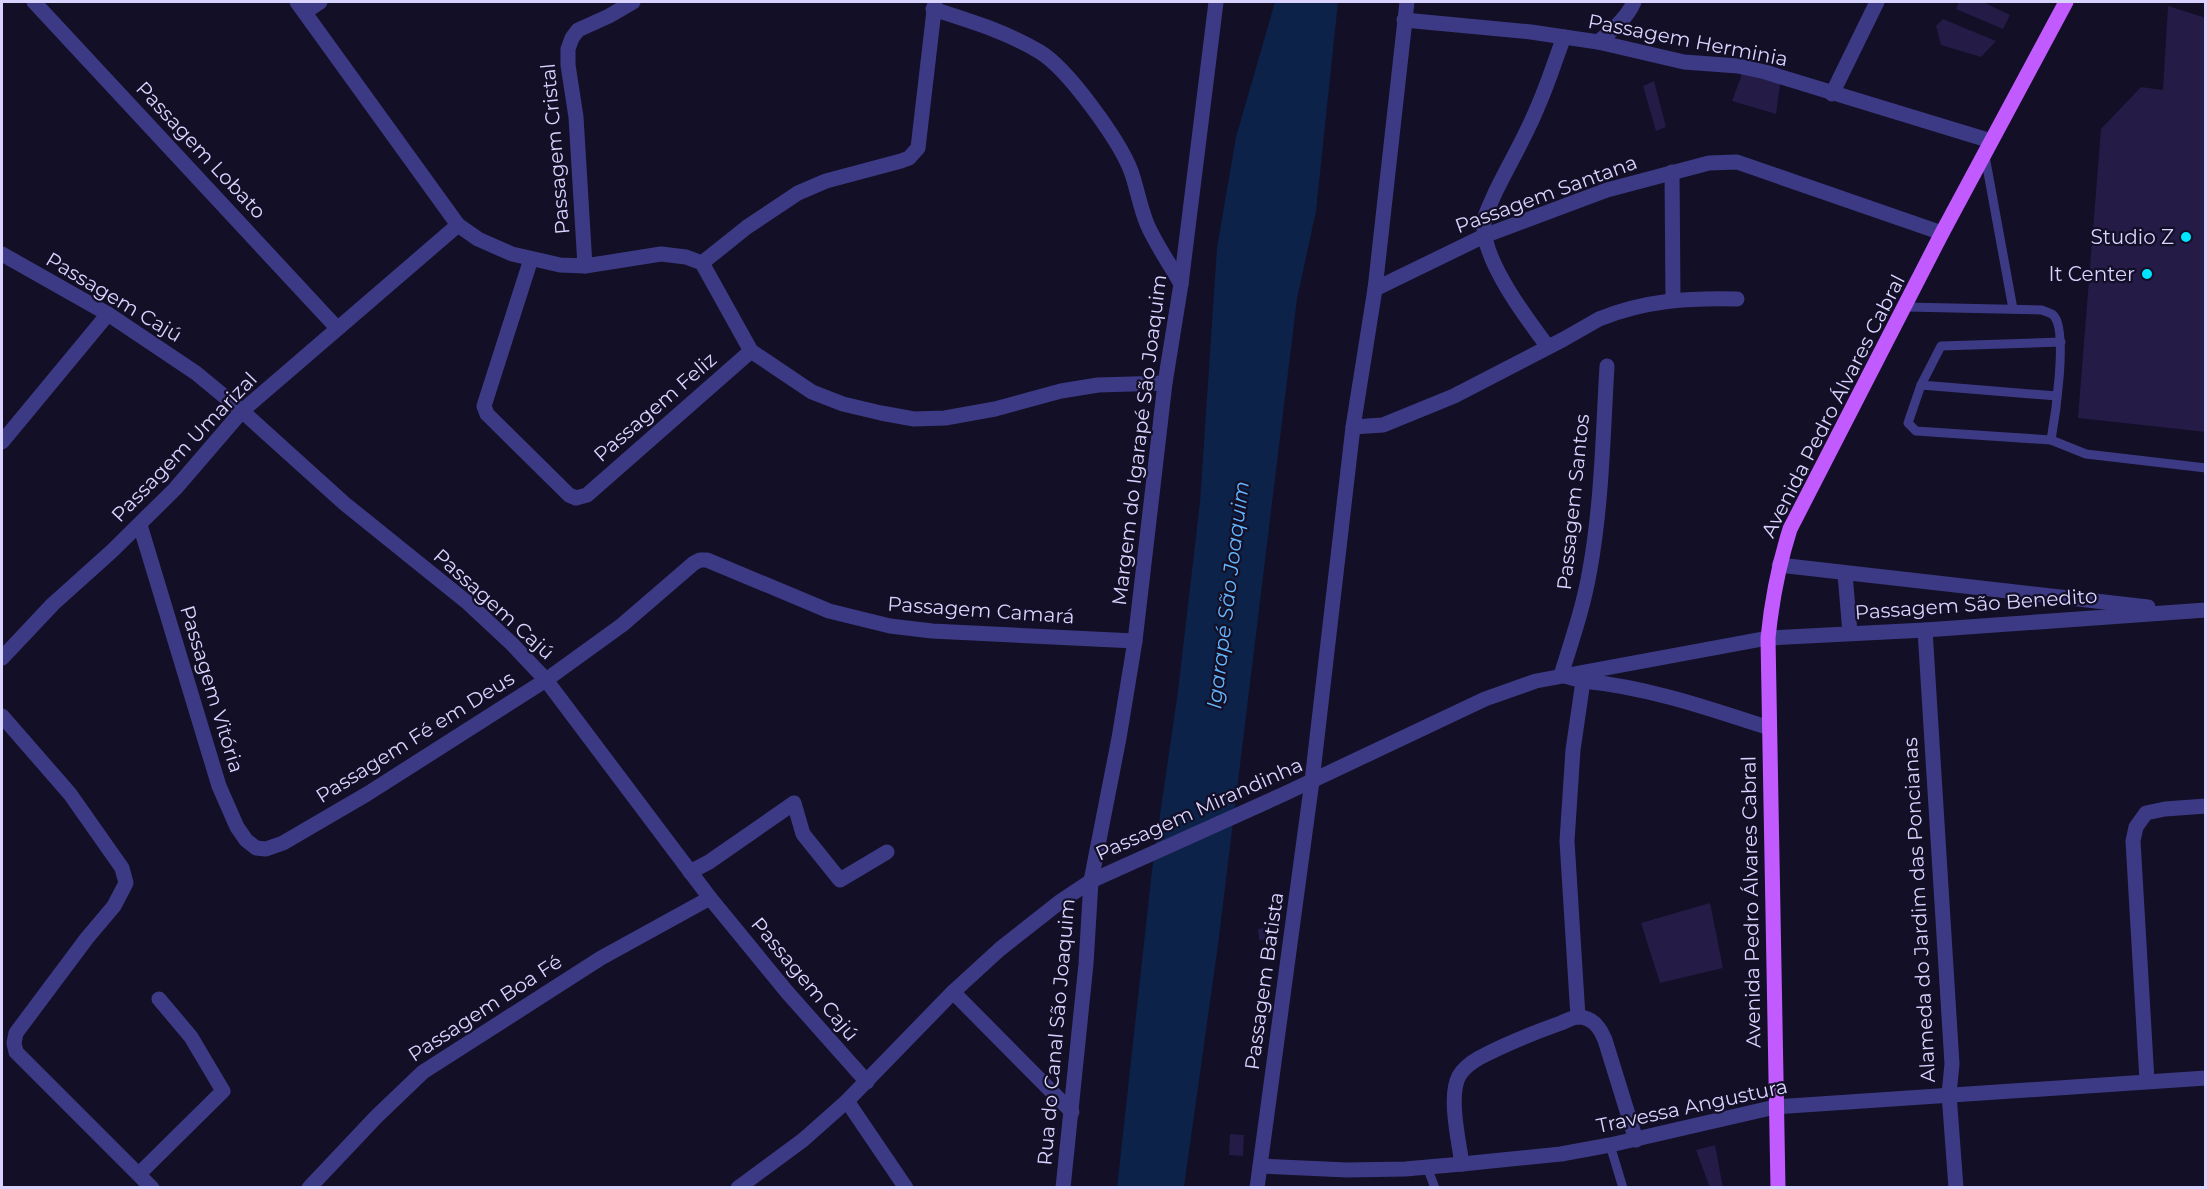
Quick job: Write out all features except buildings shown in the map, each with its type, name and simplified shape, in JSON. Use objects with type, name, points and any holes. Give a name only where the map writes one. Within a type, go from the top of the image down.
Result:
[{"type":"main road","name":"Avenida Pedro Álvares Cabral","points":[[1778,1188],[1768,638],[1772,593],[1790,529],[1942,233],[2067,2]]},
{"type":"street","name":"Passagem Lobato","points":[[34,2],[337,328]]},
{"type":"street","points":[[320,2],[301,7],[458,225],[478,238],[512,254],[560,265],[585,266],[661,254],[675,254],[702,263],[751,351],[812,392],[843,404],[914,419],[945,418],[994,409],[1061,391],[1098,385],[1165,383]]},
{"type":"street","name":"Passagem Cristal","points":[[585,266],[576,117],[568,65],[568,49],[578,30],[607,9],[633,2]]},
{"type":"street","name":"Margem do Igarapé São Joaquim","points":[[1091,881],[1135,641],[1165,383],[1181,284],[1216,2]]},
{"type":"street","points":[[1312,781],[1353,427],[1375,289],[1407,2]]},
{"type":"street","points":[[1598,42],[1614,29],[1634,2]]},
{"type":"street","points":[[1832,94],[1876,2]]},
{"type":"street","points":[[702,263],[747,227],[798,193],[826,181],[901,161],[915,153],[918,148],[934,5],[998,31],[1041,53],[1060,70],[1107,128],[1118,146],[1130,170],[1147,224],[1181,284]]},
{"type":"street","name":"Passagem Herminia","points":[[1404,20],[1598,42],[1683,62],[1738,66],[1765,72],[1988,148]]},
{"type":"street","points":[[1548,347],[1500,276],[1484,236],[1483,224],[1488,209],[1538,107],[1564,38]]},
{"type":"street","name":"Passagem Santana","points":[[1375,289],[1484,236],[1607,190],[1709,163],[1737,162],[1942,233]]},
{"type":"street","points":[[1672,172],[1673,299]]},
{"type":"street","name":"Passagem Umarizal","points":[[2,658],[52,604],[140,525],[175,489],[242,411],[458,225]]},
{"type":"street","name":"Passagem Cajú","points":[[2,254],[108,314],[196,373],[242,411],[345,504],[468,603],[512,644],[546,680],[710,898],[787,992],[867,1082]]},
{"type":"street","name":"Passagem Feliz","points":[[531,259],[484,406],[487,414],[569,495],[576,498],[587,495],[751,351]]},
{"type":"street","points":[[1353,427],[1383,425],[1409,416],[1494,377],[1599,319],[1616,312],[1673,299],[1737,298]]},
{"type":"street","points":[[2,442],[108,314]]},
{"type":"street","name":"Passagem Santos","points":[[1561,675],[1576,627],[1590,568],[1600,480],[1606,366]]},
{"type":"street","name":"Passagem Vitória","points":[[140,525],[219,786],[237,827],[246,840],[256,848],[266,849]]},
{"type":"street","name":"Passagem Camará","points":[[694,562],[707,560],[829,611],[890,627],[1135,641]]},
{"type":"street","name":"Passagem Fé em Deus","points":[[266,849],[283,843],[367,794],[546,680],[622,625],[694,562]]},
{"type":"street","name":"Passagem São Benedito","points":[[1779,565],[2187,611]]},
{"type":"street","points":[[1845,574],[1850,633]]},
{"type":"street","name":"Passagem São Benedito","points":[[1768,638],[1925,630],[2205,610]]},
{"type":"street","name":"Alameda do Jardim das Poncianas","points":[[1925,630],[1952,1064],[1949,1094],[1956,1188]]},
{"type":"street","name":"Passagem Mirandinha","points":[[738,1188],[803,1140],[847,1101],[953,992],[1023,930],[1091,881],[1284,794],[1485,699],[1536,681],[1561,675],[1768,638]]},
{"type":"street","points":[[1561,675],[1583,681],[1626,686],[1675,698],[1769,728]]},
{"type":"street","points":[[1578,1017],[1567,841],[1573,750],[1583,681]]},
{"type":"street","points":[[2,716],[77,803],[122,868],[126,883],[114,906],[16,1033],[14,1043],[16,1052],[152,1188]]},
{"type":"street","name":"Passagem Batista","points":[[1257,1188],[1312,781]]},
{"type":"street","points":[[690,872],[710,862],[794,803],[803,834],[840,880],[887,852]]},
{"type":"street","points":[[2147,1081],[2133,841],[2136,827],[2146,813],[2165,808],[2205,806]]},
{"type":"street","name":"Rua do Canal São Joaquim","points":[[1063,1188],[1072,1112],[1091,881]]},
{"type":"street","name":"Passagem Boa Fé","points":[[309,1188],[423,1071],[601,958],[710,898]]},
{"type":"street","points":[[953,992],[1072,1112]]},
{"type":"street","points":[[139,1174],[223,1091],[191,1037],[159,999]]},
{"type":"street","points":[[1462,1164],[1455,1116],[1458,1077],[1478,1058],[1533,1033],[1578,1017],[1598,1026],[1605,1040],[1636,1140]]},
{"type":"street","name":"Travessa Angustura","points":[[1260,1166],[1347,1170],[1462,1164],[1561,1154],[1636,1140],[1775,1107],[2205,1078]]},
{"type":"street","points":[[847,1101],[906,1188]]},
{"type":"lane","points":[[1988,148],[2013,309]]},
{"type":"lane","points":[[1906,307],[2042,310],[2054,315],[2060,327],[2061,342],[2051,440]]},
{"type":"lane","points":[[2061,342],[1941,346],[1921,385],[1908,423],[1916,431],[2051,440],[2085,454],[2205,468]]},
{"type":"lane","points":[[1921,385],[2057,396]]},
{"type":"lane","points":[[1610,1145],[1623,1188]]},
{"type":"lane","points":[[1427,1167],[1435,1188]]},
{"type":"water","name":"Igarapé São Joaquim","points":[[1275,2],[1338,2],[1316,211],[1297,299],[1218,945],[1184,1187],[1117,1188],[1152,870],[1178,691],[1200,502],[1217,248],[1236,137]]},
{"type":"place","name":"Studio Z","points":[[2186,237]]},
{"type":"place","name":"It Center","points":[[2147,274]]}]
